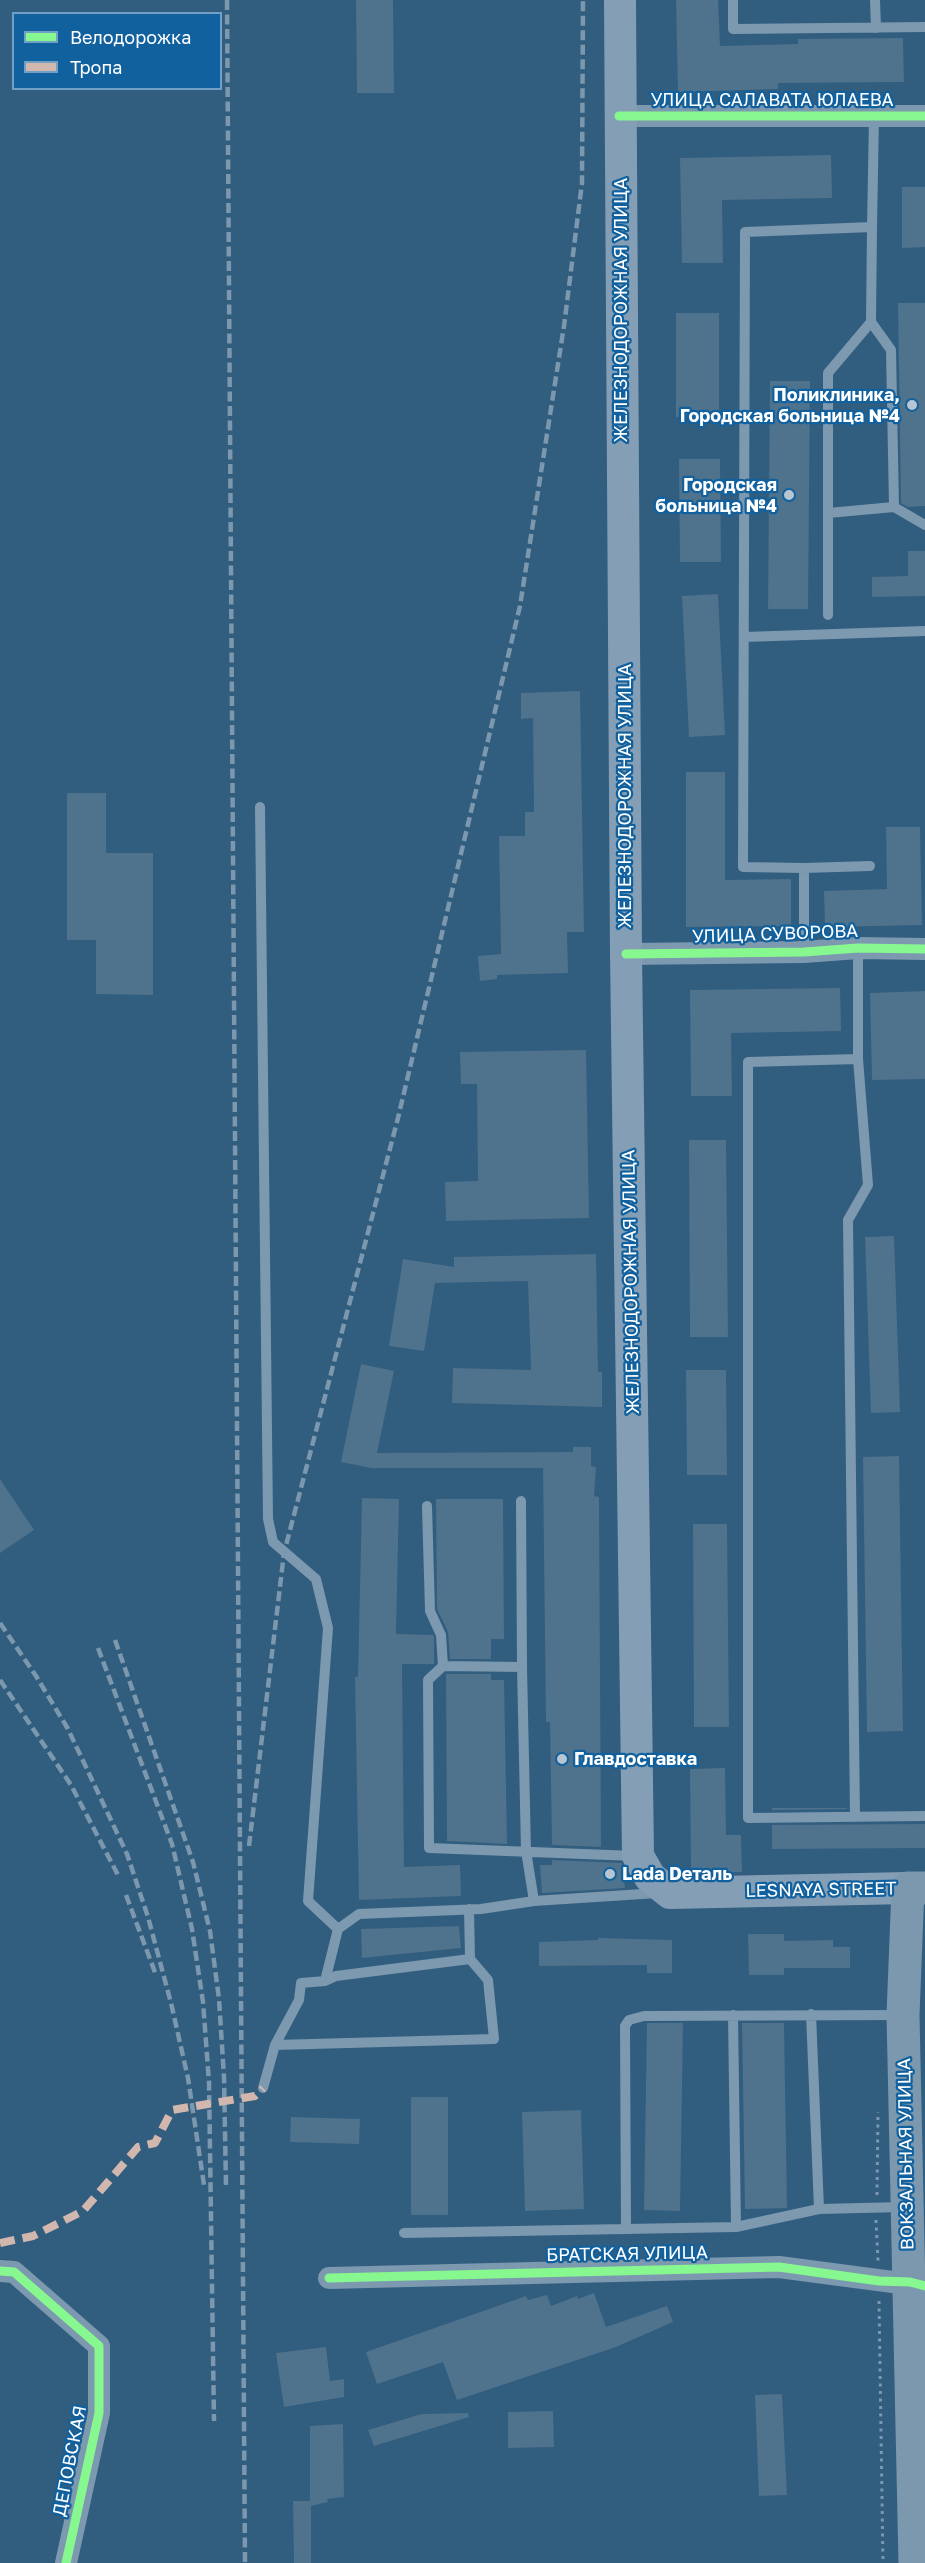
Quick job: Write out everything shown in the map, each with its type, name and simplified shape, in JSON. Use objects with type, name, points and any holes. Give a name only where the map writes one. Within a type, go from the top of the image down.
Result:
[{"type":"main road","name":"ЖЕЛЕЗНОДОРОЖНАЯ УЛИЦА","points":[[620,0],[626,954],[653,1875]]},
{"type":"main road","name":"LESNAYA STREET","points":[[653,1875],[916,1888]]},
{"type":"main road","name":"ВОКЗАЛЬНАЯ УЛИЦА","points":[[915,2563],[917,2284],[906,2207],[903,2016],[916,1888]]},
{"type":"street","name":"УЛИЦА САЛАВАТА ЮЛАЕВА","points":[[619,116],[925,116]]},
{"type":"street","name":"УЛИЦА СУВОРОВА","points":[[626,954],[804,952],[858,948],[925,949]]},
{"type":"street","name":"БРАТСКАЯ УЛИЦА","points":[[329,2278],[779,2267],[917,2284]]},
{"type":"street","name":"ДЕПОВСКАЯ","points":[[0,2271],[14,2272],[99,2346],[99,2413],[66,2563]]},
{"type":"lane","points":[[733,0],[733,29],[925,27]]},
{"type":"lane","points":[[875,0],[876,28]]},
{"type":"lane","points":[[874,116],[871,322],[891,350],[894,507]]},
{"type":"lane","points":[[870,866],[743,867],[745,232],[872,227]]},
{"type":"lane","points":[[828,615],[828,373],[871,322]]},
{"type":"lane","points":[[828,513],[894,507],[925,525]]},
{"type":"lane","points":[[744,637],[925,631]]},
{"type":"lane","points":[[260,807],[268,1519],[273,1542],[316,1579],[328,1628],[308,1901],[338,1929]]},
{"type":"lane","points":[[804,868],[804,952]]},
{"type":"lane","points":[[855,1817],[848,1220],[868,1185],[858,1059],[858,948]]},
{"type":"lane","points":[[858,1059],[748,1062],[748,1818],[925,1816]]},
{"type":"lane","points":[[521,1501],[526,1851],[534,1901]]},
{"type":"lane","points":[[427,1506],[430,1611],[441,1635],[443,1666]]},
{"type":"lane","points":[[522,1667],[443,1666],[429,1680],[429,1848],[526,1851],[653,1875]]},
{"type":"lane","points":[[325,1982],[338,1929],[360,1914],[469,1909],[534,1901],[653,1875]]},
{"type":"lane","points":[[275,2045],[494,2039],[488,1980],[470,1959],[469,1909]]},
{"type":"lane","points":[[263,2088],[275,2045],[299,2000],[301,1983],[325,1982],[336,1976],[470,1959]]},
{"type":"lane","points":[[626,2229],[626,2026],[629,2020],[644,2016],[810,2014],[903,2016]]},
{"type":"lane","points":[[810,2014],[819,2209]]},
{"type":"lane","points":[[733,2015],[736,2227]]},
{"type":"lane","points":[[404,2233],[736,2227],[819,2209],[906,2207]]},
{"type":"building","points":[[356,0],[393,0],[394,93],[357,93]]},
{"type":"building","points":[[676,0],[718,0],[720,46],[798,44],[798,39],[903,38],[904,82],[778,83],[778,89],[678,92]]},
{"type":"building","points":[[831,155],[832,198],[722,200],[723,263],[682,263],[680,158]]},
{"type":"building","points":[[902,187],[925,187],[925,247],[902,248]]},
{"type":"building","name":"Поликлиника, Городская больница №4","points":[[898,303],[925,303],[925,506],[908,507],[901,503]]},
{"type":"building","points":[[676,313],[719,313],[719,417],[676,417]]},
{"type":"building","name":"Городская больница №4","points":[[770,381],[810,381],[808,609],[768,609]]},
{"type":"building","points":[[679,459],[720,459],[721,562],[680,562]]},
{"type":"building","points":[[908,551],[925,551],[925,596],[872,597],[872,577],[908,576]]},
{"type":"building","points":[[718,594],[725,735],[689,737],[682,596]]},
{"type":"building","points":[[580,691],[584,932],[567,932],[568,973],[497,975],[497,979],[480,981],[478,956],[501,954],[499,836],[525,836],[525,812],[534,812],[533,718],[521,719],[521,693]]},
{"type":"building","points":[[686,772],[725,772],[725,880],[791,879],[791,926],[686,927]]},
{"type":"building","points":[[67,793],[106,793],[106,853],[153,853],[153,995],[96,994],[96,940],[67,940]]},
{"type":"building","points":[[886,827],[920,827],[922,925],[825,927],[824,891],[887,889]]},
{"type":"building","points":[[840,988],[841,1031],[731,1033],[732,1096],[691,1096],[690,990]]},
{"type":"building","points":[[925,991],[925,1079],[872,1080],[870,993]]},
{"type":"building","points":[[586,1050],[589,1218],[446,1221],[445,1182],[478,1181],[477,1084],[461,1084],[460,1052]]},
{"type":"building","points":[[689,1140],[726,1140],[728,1337],[690,1337]]},
{"type":"building","points":[[894,1236],[900,1412],[871,1413],[865,1237]]},
{"type":"building","points":[[596,1254],[598,1372],[602,1372],[602,1407],[452,1403],[453,1368],[531,1370],[528,1281],[435,1283],[424,1351],[389,1346],[403,1259],[454,1267],[454,1257]]},
{"type":"building","points":[[361,1364],[394,1371],[377,1453],[573,1452],[573,1447],[591,1447],[591,1466],[596,1467],[594,1496],[599,1497],[601,1847],[552,1845],[550,1722],[546,1722],[543,1468],[371,1468],[341,1462]]},
{"type":"building","points":[[686,1370],[726,1370],[727,1475],[687,1475]]},
{"type":"building","points":[[899,1456],[903,1731],[867,1732],[863,1457]]},
{"type":"building","points":[[0,1479],[34,1530],[0,1553]]},
{"type":"building","points":[[362,1498],[399,1499],[396,1634],[433,1635],[434,1637],[434,1664],[402,1664],[404,1867],[460,1865],[461,1896],[359,1900],[355,1677],[358,1677]]},
{"type":"building","points":[[436,1499],[503,1499],[504,1639],[491,1639],[491,1659],[450,1659],[448,1632],[437,1609]]},
{"type":"building","points":[[693,1524],[727,1524],[729,1727],[694,1727]]},
{"type":"building","points":[[446,1674],[491,1674],[491,1680],[504,1680],[507,1844],[447,1841]]},
{"type":"building","points":[[725,1768],[726,1835],[741,1835],[742,1872],[691,1873],[690,1769]]},
{"type":"building","points":[[772,1808],[847,1808],[847,1809],[772,1810]]},
{"type":"building","points":[[925,1824],[925,1848],[772,1849],[772,1825]]},
{"type":"building","points":[[552,1860],[622,1863],[625,1888],[542,1893],[540,1865],[552,1865]]},
{"type":"building","points":[[459,1926],[461,1948],[362,1958],[361,1929]]},
{"type":"building","points":[[748,1934],[784,1934],[784,1941],[833,1940],[833,1947],[850,1947],[850,1968],[784,1968],[784,1975],[749,1975]]},
{"type":"building","points":[[598,1938],[672,1940],[672,1973],[647,1973],[647,1965],[539,1966],[539,1942],[598,1940]]},
{"type":"building","points":[[647,2023],[683,2023],[680,2211],[644,2210]]},
{"type":"building","points":[[742,2023],[784,2023],[787,2208],[745,2209]]},
{"type":"building","points":[[411,2097],[448,2097],[448,2215],[411,2215]]},
{"type":"building","points":[[581,2110],[584,2209],[525,2211],[522,2112]]},
{"type":"building","points":[[291,2117],[360,2119],[359,2144],[290,2142]]},
{"type":"building","points":[[594,2293],[606,2327],[667,2306],[673,2322],[616,2347],[457,2400],[443,2362],[377,2384],[366,2352],[526,2296],[528,2300],[547,2295],[551,2306],[577,2296],[578,2299]]},
{"type":"building","points":[[326,2347],[330,2381],[344,2379],[344,2397],[284,2407],[276,2353]]},
{"type":"building","points":[[782,2394],[787,2495],[759,2496],[755,2395]]},
{"type":"building","points":[[553,2411],[554,2447],[508,2448],[508,2412]]},
{"type":"building","points":[[468,2413],[469,2417],[374,2446],[368,2430],[422,2414]]},
{"type":"building","points":[[343,2424],[344,2497],[327,2499],[328,2502],[311,2506],[311,2563],[294,2563],[293,2501],[310,2501],[310,2426]]},
{"type":"railway","points":[[227,0],[245,2563]]},
{"type":"railway","points":[[249,1846],[284,1553],[398,1118],[520,606],[564,326],[582,183],[583,0]]},
{"type":"railway","points":[[0,1623],[68,1729],[127,1854],[148,1917],[171,2003],[188,2078],[204,2185]]},
{"type":"railway","points":[[115,1640],[193,1862],[210,1931],[219,1999],[224,2077],[226,2186]]},
{"type":"railway","points":[[98,1648],[172,1844],[192,1929],[203,2002],[209,2082],[214,2421]]},
{"type":"railway","points":[[0,1680],[71,1785],[118,1875]]},
{"type":"railway","points":[[126,1895],[156,1975]]},
{"type":"marked path","points":[[0,2243],[33,2236],[83,2211],[138,2147],[155,2143],[172,2110],[255,2096],[263,2088]]},
{"type":"cycle path","points":[[619,116],[925,116]]},
{"type":"cycle path","points":[[626,954],[804,952],[858,948],[925,949]]},
{"type":"cycle path","points":[[329,2278],[779,2267],[879,2281],[910,2282],[925,2286]]},
{"type":"cycle path","points":[[0,2271],[14,2272],[99,2346],[99,2413],[66,2563]]},
{"type":"place","name":"Поликлиника, Городская больница №4","points":[[912,405]]},
{"type":"place","name":"Городская больница №4","points":[[789,495]]},
{"type":"place","name":"Главдоставка","points":[[562,1759]]},
{"type":"place","name":"Lada Dеталь","points":[[610,1874]]}]
